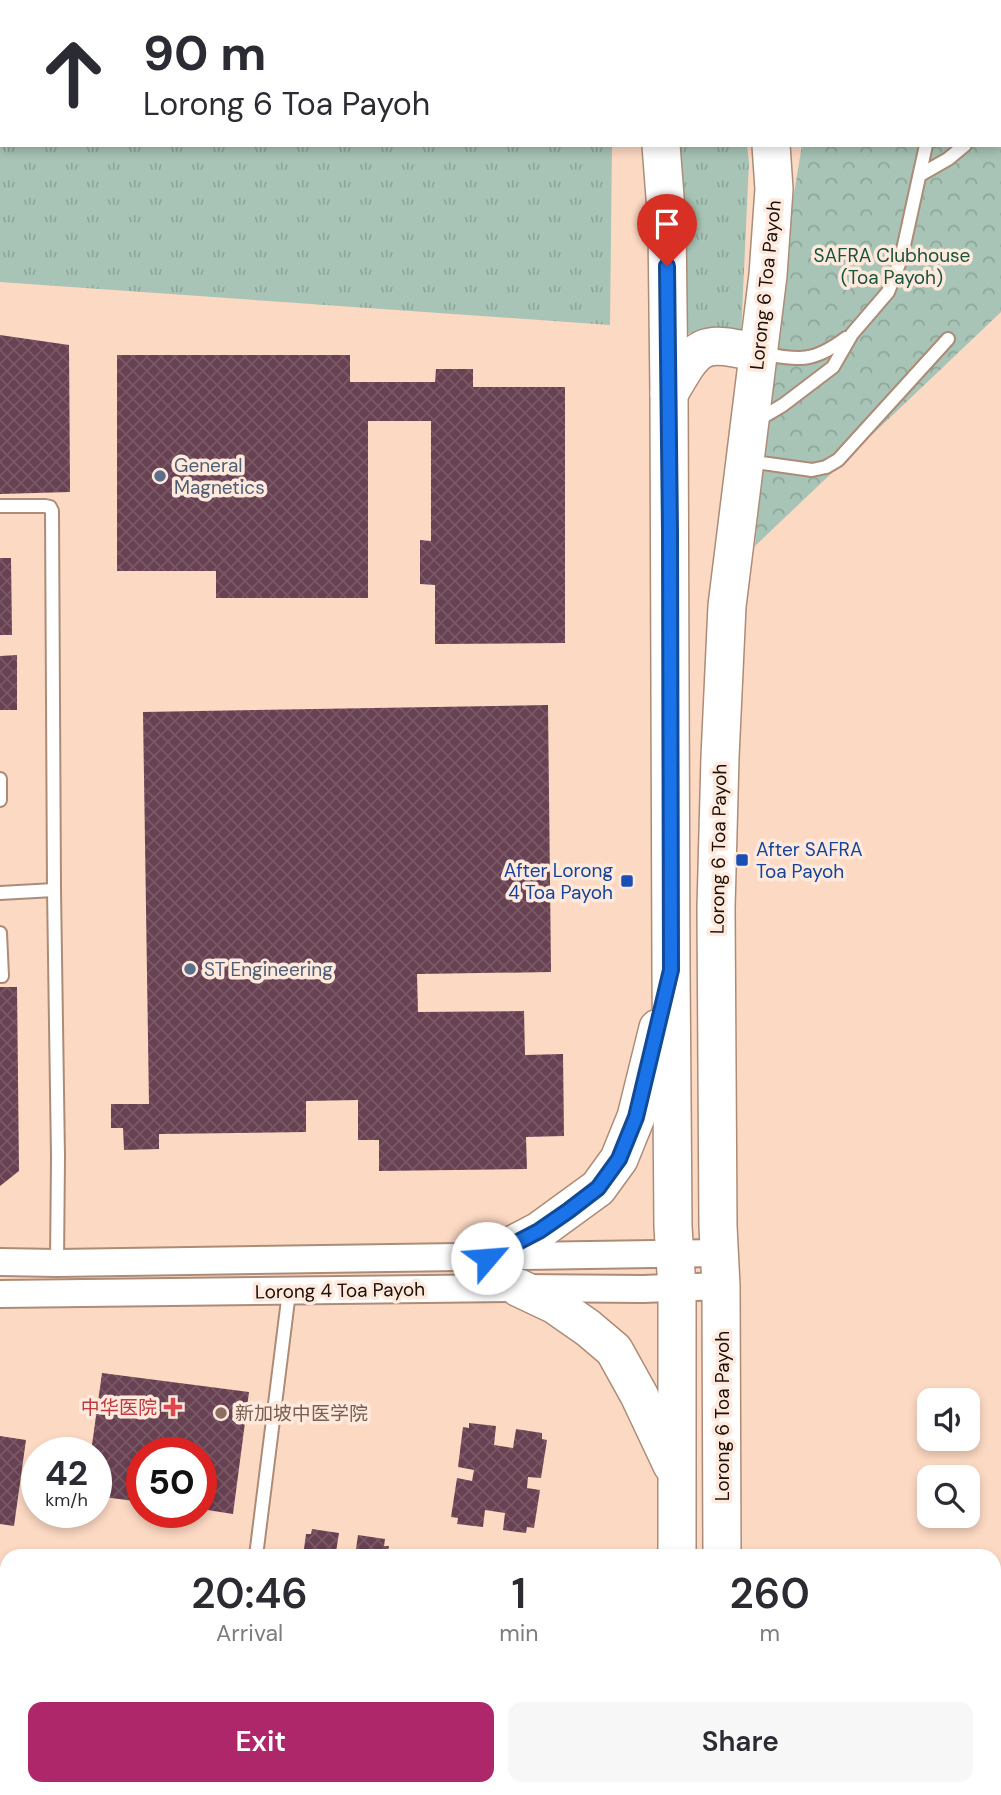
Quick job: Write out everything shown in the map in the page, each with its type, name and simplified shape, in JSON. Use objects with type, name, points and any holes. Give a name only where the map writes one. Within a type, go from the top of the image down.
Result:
[{"type":"main road","points":[[662,147],[667,223],[669,394],[677,1549]]},
{"type":"main road","name":"Lorong 6 Toa Payoh","points":[[722,1549],[716,880],[727,606],[768,275],[774,189],[772,147]]},
{"type":"main road","points":[[774,189],[781,147]]},
{"type":"main road","points":[[669,394],[687,362],[703,348],[722,344],[759,352]]},
{"type":"main road","points":[[487,1258],[539,1231],[568,1211],[598,1188],[619,1159],[636,1117],[671,970]]},
{"type":"main road","points":[[519,1288],[555,1305],[614,1350],[677,1475]]},
{"type":"street","name":"Lorong 4 Toa Payoh","points":[[0,1262],[487,1258],[676,1271],[720,1269]]},
{"type":"street","name":"Lorong 4 Toa Payoh","points":[[0,1294],[519,1288],[676,1271],[720,1269]]},
{"type":"lane","points":[[750,424],[783,405],[834,367],[852,334],[888,292],[901,259],[926,147]]},
{"type":"lane","points":[[919,175],[948,159],[963,147]]},
{"type":"lane","points":[[759,352],[790,359],[819,356],[852,334]]},
{"type":"lane","points":[[744,460],[812,470],[826,467],[838,460],[948,340]]},
{"type":"lane","points":[[0,506],[45,506],[52,511],[57,1263]]},
{"type":"lane","points":[[0,779],[0,800]]},
{"type":"lane","points":[[0,893],[54,890]]},
{"type":"lane","points":[[0,933],[0,976]]},
{"type":"lane","points":[[257,1549],[289,1292]]},
{"type":"green space","points":[[0,147],[612,147],[610,325],[0,282]]},
{"type":"green space","points":[[676,147],[747,147],[749,162],[741,335],[684,333]]},
{"type":"green space","name":"SAFRA Clubhouse (Toa Payoh)","points":[[802,147],[1001,147],[1001,312],[755,546],[781,272]]},
{"type":"building","points":[[0,335],[69,345],[70,492],[0,494]]},
{"type":"building","points":[[117,355],[350,355],[350,382],[435,382],[436,369],[473,369],[473,387],[565,387],[565,643],[435,644],[435,585],[420,584],[420,540],[431,541],[431,421],[368,421],[368,598],[216,598],[216,571],[117,571]]},
{"type":"building","points":[[0,558],[11,558],[12,635],[0,635]]},
{"type":"building","points":[[17,655],[17,710],[0,710],[0,656]]},
{"type":"building","points":[[548,705],[551,972],[417,974],[418,1012],[524,1011],[525,1055],[563,1054],[564,1136],[526,1137],[527,1169],[379,1171],[379,1140],[358,1140],[358,1100],[306,1101],[306,1132],[159,1134],[159,1149],[124,1150],[123,1128],[111,1128],[111,1104],[149,1104],[143,712]]},
{"type":"building","points":[[0,987],[17,987],[19,1171],[0,1186]]},
{"type":"building","points":[[102,1373],[249,1392],[233,1514],[217,1512],[217,1437],[126,1437],[126,1500],[112,1498],[112,1437],[93,1437]]},
{"type":"building","points":[[469,1423],[496,1426],[494,1445],[513,1448],[516,1429],[542,1433],[542,1439],[547,1440],[541,1478],[528,1477],[527,1488],[540,1490],[534,1528],[527,1527],[526,1533],[503,1530],[505,1513],[485,1510],[483,1527],[457,1524],[458,1518],[451,1517],[457,1478],[472,1481],[474,1470],[458,1467],[463,1427],[469,1428]]},
{"type":"building","points":[[0,1436],[21,1439],[21,1476],[14,1526],[0,1524]]},
{"type":"building","points":[[312,1529],[339,1533],[336,1549],[304,1549],[306,1534],[311,1534]]},
{"type":"building","points":[[358,1535],[385,1539],[384,1546],[389,1546],[388,1549],[356,1549]]},
{"type":"place","name":"General Magnetics","points":[[160,476]]},
{"type":"place","name":"After SAFRA Toa Payoh","points":[[742,860]]},
{"type":"place","name":"After Lorong 4 Toa Payoh","points":[[627,881]]},
{"type":"place","name":"ST Engineering","points":[[190,969]]},
{"type":"place","name":"中华医院","points":[[173,1407]]},
{"type":"place","name":"新加坡中医学院","points":[[221,1413]]},
{"type":"route","points":[[487,1258],[539,1231],[568,1211],[598,1188],[619,1159],[636,1117],[671,970],[667,266]]}]
